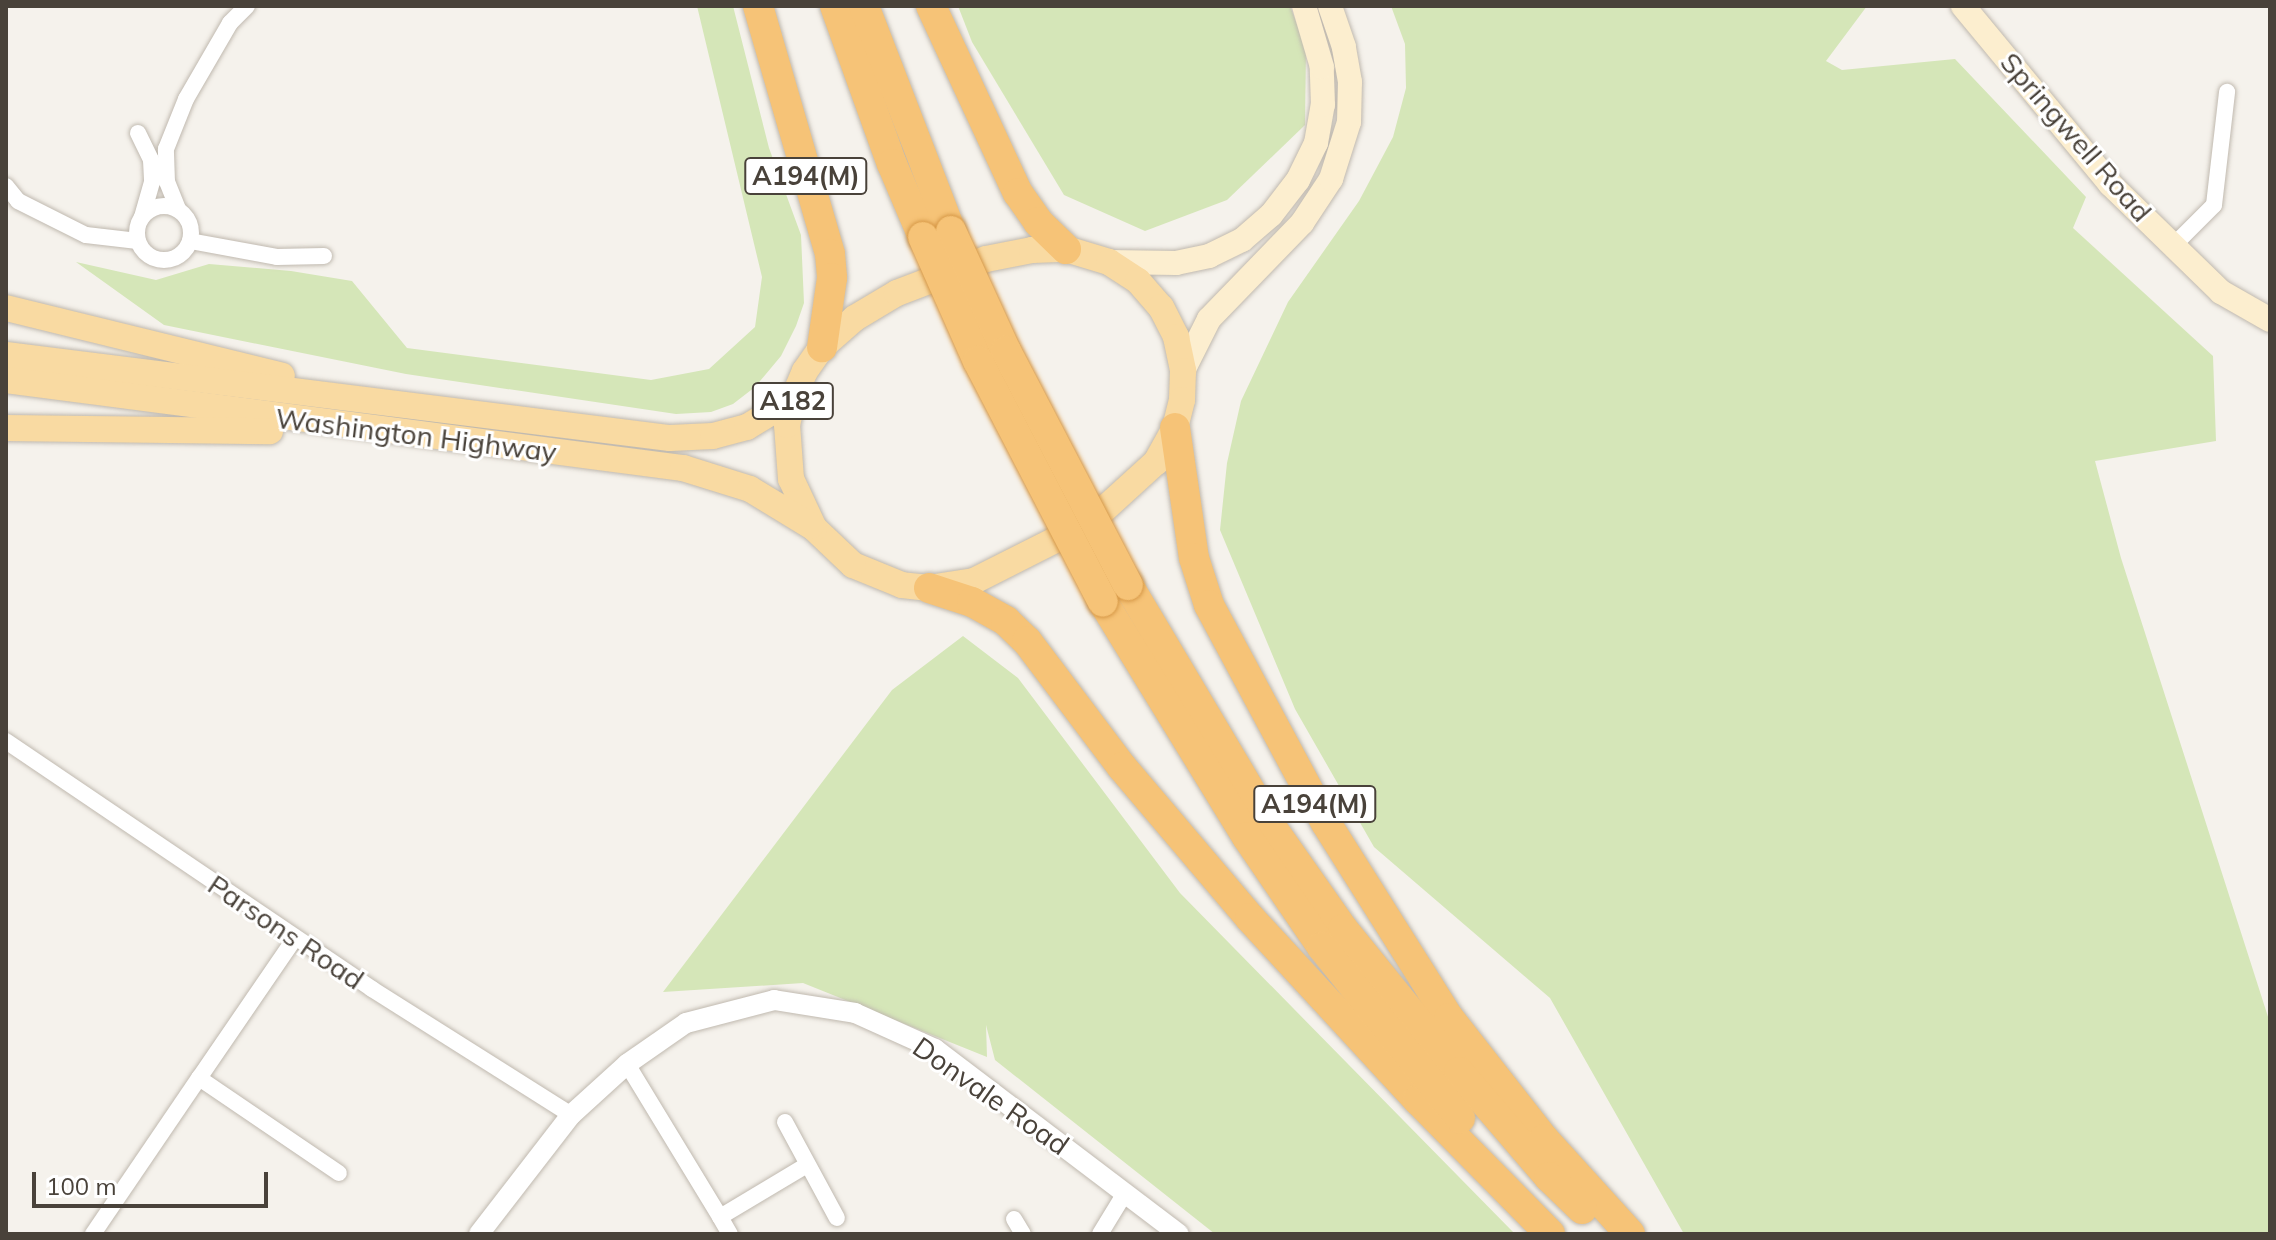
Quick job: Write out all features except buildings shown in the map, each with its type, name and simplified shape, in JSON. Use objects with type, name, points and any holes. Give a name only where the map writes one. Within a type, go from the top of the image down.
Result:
[{"type":"highway","name":"A194(M)","points":[[758,6],[830,254],[830,293],[822,347]]},
{"type":"highway","name":"A194(M)","points":[[835,6],[892,164],[937,234],[1045,430],[1116,594],[1247,837],[1322,947],[1461,1120],[1561,1234]]},
{"type":"highway","name":"A194(M)","points":[[864,6],[937,234]]},
{"type":"highway","points":[[931,6],[1018,193],[1038,222],[1066,249]]},
{"type":"highway","name":"A194(M)","points":[[1175,428],[1194,558],[1209,605],[1326,823],[1449,1018],[1544,1139],[1630,1234]]},
{"type":"highway","points":[[929,588],[972,602],[1006,621],[1027,641],[1122,767],[1250,918],[1418,1100],[1550,1234]]},
{"type":"highway","name":"A194(M)","points":[[1116,594],[1343,929],[1549,1177],[1607,1234]]},
{"type":"main road","points":[[1109,262],[1164,264],[1209,256],[1242,240],[1271,215],[1298,180],[1316,143],[1323,105],[1322,67],[1304,6]]},
{"type":"main road","points":[[1183,371],[1209,319],[1302,223],[1331,179],[1349,122],[1350,82],[1344,47],[1330,6]]},
{"type":"main road","name":"Springwell Road","points":[[1964,6],[2110,184],[2221,292],[2270,320]]},
{"type":"main road","name":"A182","points":[[1066,249],[1109,262],[1138,281],[1161,307],[1176,337],[1183,371],[1182,400],[1175,428],[1156,462],[1110,504],[1071,532],[974,581],[929,588],[889,581],[853,565],[814,528],[800,505],[789,466],[787,425],[793,399],[805,371],[822,347],[855,318],[897,293],[940,274],[1032,250],[1066,249]]},
{"type":"main road","points":[[6,308],[393,403]]},
{"type":"main road","name":"Washington Highway","points":[[6,355],[670,438],[713,436],[747,427],[793,399]]},
{"type":"main road","name":"Washington Highway","points":[[6,380],[387,432],[683,468],[750,489],[814,528]]},
{"type":"main road","points":[[6,428],[387,432]]},
{"type":"street","points":[[166,149],[138,133],[151,160],[152,182],[138,241],[147,255],[167,261],[181,255],[190,241],[190,223],[178,209],[167,182],[166,149],[186,99],[224,34],[247,6]]},
{"type":"street","points":[[2173,246],[2214,205],[2227,92]]},
{"type":"street","points":[[6,186],[18,201],[86,235],[138,241]]},
{"type":"street","points":[[142,217],[158,207],[178,209]]},
{"type":"street","points":[[190,241],[277,257],[324,256]]},
{"type":"street","name":"Parsons Road","points":[[6,741],[295,938],[571,1115]]},
{"type":"street","points":[[93,1234],[295,938]]},
{"type":"street","name":"Donvale Road","points":[[479,1234],[571,1115],[627,1064],[686,1023],[774,1000],[855,1013],[935,1049],[1179,1234]]},
{"type":"street","points":[[627,1064],[730,1234]]},
{"type":"street","points":[[199,1078],[339,1173]]},
{"type":"street","points":[[785,1122],[837,1218]]},
{"type":"street","points":[[720,1217],[807,1165]]},
{"type":"street","points":[[1100,1234],[1125,1193]]},
{"type":"street","points":[[1014,1219],[1023,1234]]},
{"type":"green space","points":[[697,6],[733,6],[769,148],[801,235],[804,303],[796,326],[781,356],[755,387],[733,404],[711,412],[676,414],[406,374],[164,325],[76,262],[156,280],[209,264],[291,271],[352,281],[407,348],[651,380],[709,369],[755,327],[762,277]]},
{"type":"green space","points":[[958,6],[1290,6],[1306,48],[1305,125],[1227,200],[1145,231],[1064,195],[972,42]]},
{"type":"green space","points":[[1391,6],[1867,6],[1826,61],[1842,70],[1955,59],[2086,197],[2073,228],[2213,356],[2216,441],[2095,461],[2121,558],[2270,1023],[2270,1234],[1684,1234],[1550,998],[1374,847],[1295,709],[1220,530],[1227,463],[1241,401],[1288,302],[1359,201],[1393,137],[1406,88],[1405,44]]},
{"type":"green space","points":[[963,636],[1018,678],[1180,893],[1515,1234],[1215,1234],[995,1060],[986,1025],[987,1057],[803,983],[663,992],[892,690]]}]
